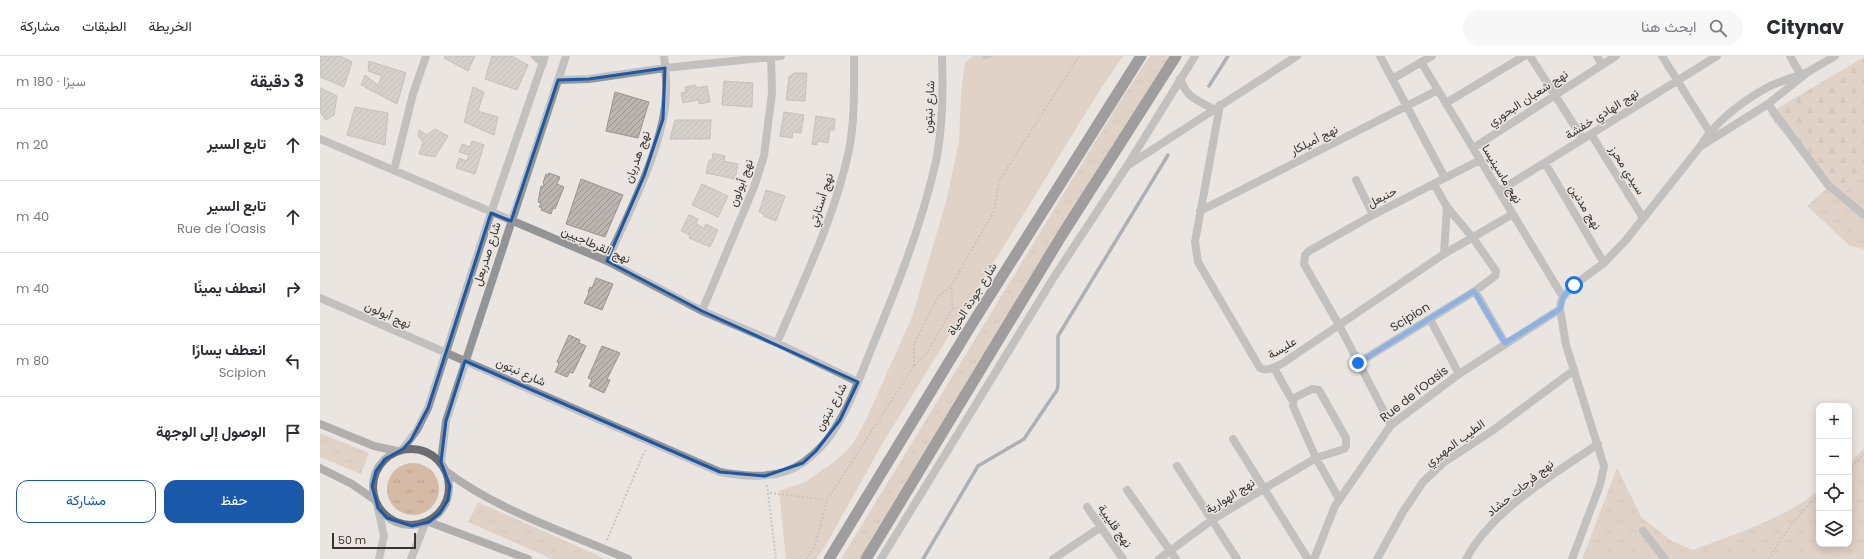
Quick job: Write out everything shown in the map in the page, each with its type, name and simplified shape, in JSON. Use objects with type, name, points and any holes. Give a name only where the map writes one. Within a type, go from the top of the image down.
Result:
[{"type":"highway","name":"شارع جودة الحياة","points":[[830,557],[968,331],[1141,56]]},
{"type":"highway","points":[[866,559],[1062,235],[1176,56]]},
{"type":"main road","points":[[320,424],[374,446],[400,450],[413,448],[433,455],[441,462],[447,472],[450,486],[448,500],[440,513],[427,523],[412,526],[398,524],[387,518],[376,504],[352,484],[320,468]]},
{"type":"main road","points":[[376,504],[372,486],[376,471],[384,459],[400,450]]},
{"type":"main road","points":[[447,472],[469,488],[493,500],[628,559]]},
{"type":"main road","points":[[427,523],[528,559]]},
{"type":"street","points":[[394,170],[413,94],[426,56]]},
{"type":"street","points":[[535,56],[544,59]]},
{"type":"street","name":"شارع صدربعل","points":[[441,462],[446,421],[566,56]]},
{"type":"street","name":"نهج هدريان","points":[[607,261],[644,176],[663,119],[666,93],[664,56]]},
{"type":"street","name":"نهج أبولون","points":[[702,311],[754,187],[764,156],[772,92],[772,56]]},
{"type":"street","points":[[558,80],[589,79],[665,68],[781,56]]},
{"type":"street","name":"نهج أستارتي","points":[[777,343],[831,210],[846,162],[852,126],[854,56]]},
{"type":"street","name":"شارع نبتون","points":[[447,353],[720,472],[744,477],[765,476],[783,472],[803,463],[829,438],[840,420],[858,382],[891,300],[928,193],[940,132],[943,94],[942,56]]},
{"type":"street","points":[[881,559],[1054,277],[1127,166],[1195,56]]},
{"type":"street","points":[[1127,166],[1297,56]]},
{"type":"street","points":[[1380,56],[1445,178]]},
{"type":"street","points":[[1392,79],[1430,56]]},
{"type":"street","points":[[1446,104],[1524,56]]},
{"type":"street","points":[[1530,56],[1583,139]]},
{"type":"street","points":[[1597,56],[1602,65]]},
{"type":"street","name":"نهج شعبان البحوري","points":[[1473,148],[1616,56]]},
{"type":"street","points":[[1662,56],[1709,131]]},
{"type":"street","name":"نهج الهادي خفشة","points":[[1499,191],[1717,56]]},
{"type":"street","points":[[1790,56],[1804,75]]},
{"type":"street","points":[[1698,148],[1768,104],[1804,75],[1835,56]]},
{"type":"street","name":"شارع صدربعل","points":[[400,450],[411,440],[428,408],[491,213],[544,59]]},
{"type":"street","name":"نهج ماسينيسا","points":[[1421,62],[1563,297]]},
{"type":"street","points":[[1572,559],[1602,475],[1603,461],[1566,345],[1560,309],[1563,297],[1574,285],[1604,263],[1626,240],[1698,148],[1709,131],[1728,114],[1768,87],[1804,75]]},
{"type":"street","points":[[1180,79],[1185,90],[1191,97],[1213,109]]},
{"type":"street","name":"نهج أميلكار","points":[[1200,211],[1438,90]]},
{"type":"street","points":[[1768,104],[1828,185],[1864,215]]},
{"type":"street","name":"عليسة","points":[[1220,105],[1195,242],[1198,262],[1260,368],[1264,370],[1274,368],[1444,254],[1513,214]]},
{"type":"street","name":"سيدي محرز","points":[[1591,134],[1643,218]]},
{"type":"street","name":"نهج القرطاجيين","points":[[320,139],[491,213],[607,261],[702,311],[777,343],[858,382]]},
{"type":"street","name":"حنبعل","points":[[1339,325],[1304,264],[1305,256],[1308,251],[1480,160]]},
{"type":"street","name":"نهج مدنين","points":[[1545,163],[1604,263]]},
{"type":"street","points":[[1356,180],[1374,215]]},
{"type":"street","points":[[1434,184],[1447,207],[1473,238]]},
{"type":"street","points":[[1444,254],[1447,207]]},
{"type":"street","name":"Scipion","points":[[1358,363],[1494,278],[1496,273],[1473,238]]},
{"type":"street","points":[[1474,291],[1505,343]]},
{"type":"street","name":"نهج أبولون","points":[[320,298],[447,353]]},
{"type":"street","name":"Rue de l'Oasis","points":[[1314,559],[1340,499],[1391,425],[1459,374],[1560,309]]},
{"type":"street","points":[[1430,318],[1459,374]]},
{"type":"street","points":[[1339,325],[1391,425]]},
{"type":"street","points":[[1274,368],[1292,400],[1293,406],[1316,458],[1340,499]]},
{"type":"street","name":"الطيب المهيري","points":[[1377,559],[1403,512],[1423,482],[1444,463],[1492,431],[1574,370]]},
{"type":"street","name":"نهج الهوارية","points":[[1159,559],[1212,520],[1265,488],[1316,458],[1344,449],[1346,446],[1346,438],[1319,390],[1312,389],[1292,400]]},
{"type":"street","points":[[1233,439],[1308,559]]},
{"type":"street","name":"نهج فرحات حشاد","points":[[1466,559],[1473,547],[1503,513],[1547,479],[1598,444]]},
{"type":"street","points":[[1177,466],[1237,559]]},
{"type":"street","points":[[1127,490],[1176,559]]},
{"type":"street","points":[[376,504],[384,536],[379,559]]},
{"type":"street","name":"نهج قليبية","points":[[1087,507],[1123,559]]},
{"type":"street","points":[[411,559],[427,523]]},
{"type":"street","points":[[1053,559],[1101,527]]},
{"type":"street","points":[[1643,531],[1665,559]]},
{"type":"path","points":[[914,366],[914,344],[938,297],[951,286],[994,212],[999,181],[1079,56]]},
{"type":"path","points":[[806,559],[814,548],[827,500],[914,366],[926,354],[953,308],[951,286]]},
{"type":"path","points":[[604,548],[649,441]]},
{"type":"path","points":[[1852,466],[1864,454]]},
{"type":"path","points":[[765,476],[770,494],[776,559]]},
{"type":"path","points":[[770,494],[827,500]]},
{"type":"path","points":[[1768,559],[1789,528],[1816,498]]},
{"type":"highlighted area","points":[[665,68],[663,119],[644,176],[607,261],[702,311],[858,382],[840,420],[816,451],[803,463],[765,476],[720,472],[465,361],[446,421],[441,462],[450,486],[448,500],[440,513],[429,522],[412,526],[387,518],[378,508],[372,486],[376,471],[385,459],[403,449],[411,440],[428,408],[491,213],[511,221],[558,80],[589,79]]},
{"type":"green space","points":[[973,56],[1123,56],[1098,93],[881,446],[827,543],[816,559],[786,559],[779,491],[805,482],[834,462],[852,445],[865,422],[912,317],[946,202],[959,142],[961,94],[965,63]]},
{"type":"green space","points":[[1150,56],[1170,56],[1052,243],[862,559],[841,559],[1117,106]]},
{"type":"green space","points":[[1864,57],[1864,171],[1843,185],[1827,188],[1768,114]]},
{"type":"green space","points":[[1864,171],[1864,249],[1850,246],[1807,206],[1827,188],[1843,185]]},
{"type":"green space","points":[[320,433],[369,453],[361,474],[320,457]]},
{"type":"green space","points":[[1864,448],[1864,559],[1582,559],[1617,468],[1642,518],[1672,541],[1693,550],[1774,518],[1790,510],[1816,492],[1816,547],[1852,547],[1852,461]]},
{"type":"green space","points":[[408,463],[418,463],[432,470],[439,484],[439,494],[432,508],[418,515],[408,515],[398,511],[391,504],[387,494],[387,484],[391,474],[398,467]]},
{"type":"green space","points":[[478,502],[606,559],[552,559],[468,522]]},
{"type":"building","points":[[320,56],[340,56],[352,62],[344,87],[320,77]]},
{"type":"building","points":[[445,56],[475,56],[468,71],[444,58]]},
{"type":"building","points":[[492,56],[512,56],[528,65],[517,90],[485,79]]},
{"type":"building","points":[[983,56],[993,56],[984,59]]},
{"type":"building","points":[[369,61],[406,73],[397,104],[361,85],[365,75],[378,85],[382,76],[368,71]]},
{"type":"building","points":[[794,73],[807,73],[805,101],[786,100],[789,77]]},
{"type":"building","points":[[724,81],[753,83],[752,107],[722,105]]},
{"type":"building","points":[[696,85],[696,88],[707,86],[710,102],[699,104],[699,100],[683,103],[681,93],[686,92],[685,87]]},
{"type":"building","points":[[473,87],[484,92],[478,111],[498,117],[494,135],[464,122]]},
{"type":"building","points":[[321,88],[337,96],[334,115],[326,120],[320,112]]},
{"type":"building","points":[[615,92],[649,102],[638,138],[606,131]]},
{"type":"building","points":[[355,107],[388,113],[385,145],[347,135]]},
{"type":"building","points":[[784,112],[804,115],[801,133],[793,132],[792,138],[780,136]]},
{"type":"building","points":[[816,116],[835,119],[834,130],[830,130],[828,143],[818,141],[817,145],[812,144]]},
{"type":"building","points":[[675,120],[711,120],[710,139],[670,139]]},
{"type":"building","points":[[435,129],[448,136],[435,157],[419,154],[423,142],[418,136],[419,130],[427,135]]},
{"type":"building","points":[[472,141],[484,145],[475,174],[456,168],[459,158],[467,161],[469,155],[459,152],[462,144],[470,147]]},
{"type":"building","points":[[713,153],[725,156],[724,161],[738,164],[735,179],[706,173],[709,160],[712,160]]},
{"type":"building","points":[[549,173],[560,177],[557,184],[564,187],[555,209],[553,208],[551,214],[541,210],[542,208],[539,207],[541,203],[538,202],[541,186],[543,187],[546,174],[548,175]]},
{"type":"building","points":[[581,179],[623,195],[605,237],[566,224]]},
{"type":"building","points":[[702,184],[728,196],[718,217],[692,205]]},
{"type":"building","points":[[766,190],[785,196],[776,221],[763,216],[764,214],[759,212]]},
{"type":"building","points":[[689,215],[698,219],[696,224],[704,228],[706,224],[718,230],[710,247],[689,238],[690,235],[681,231]]},
{"type":"building","points":[[596,278],[613,284],[602,310],[584,303],[590,287],[592,288]]},
{"type":"building","points":[[569,335],[580,340],[579,343],[586,346],[573,373],[570,372],[567,377],[555,372],[559,364],[557,362]]},
{"type":"building","points":[[602,346],[620,353],[607,379],[610,380],[604,393],[589,386],[592,380],[588,378]]},
{"type":"waterway","points":[[1209,86],[1228,56]]},
{"type":"waterway","points":[[923,559],[978,466],[1024,439],[1057,390],[1058,336],[1168,155]]},
{"type":"route","points":[[1358,363],[1474,291],[1505,343],[1560,309],[1563,297],[1574,285]]}]
